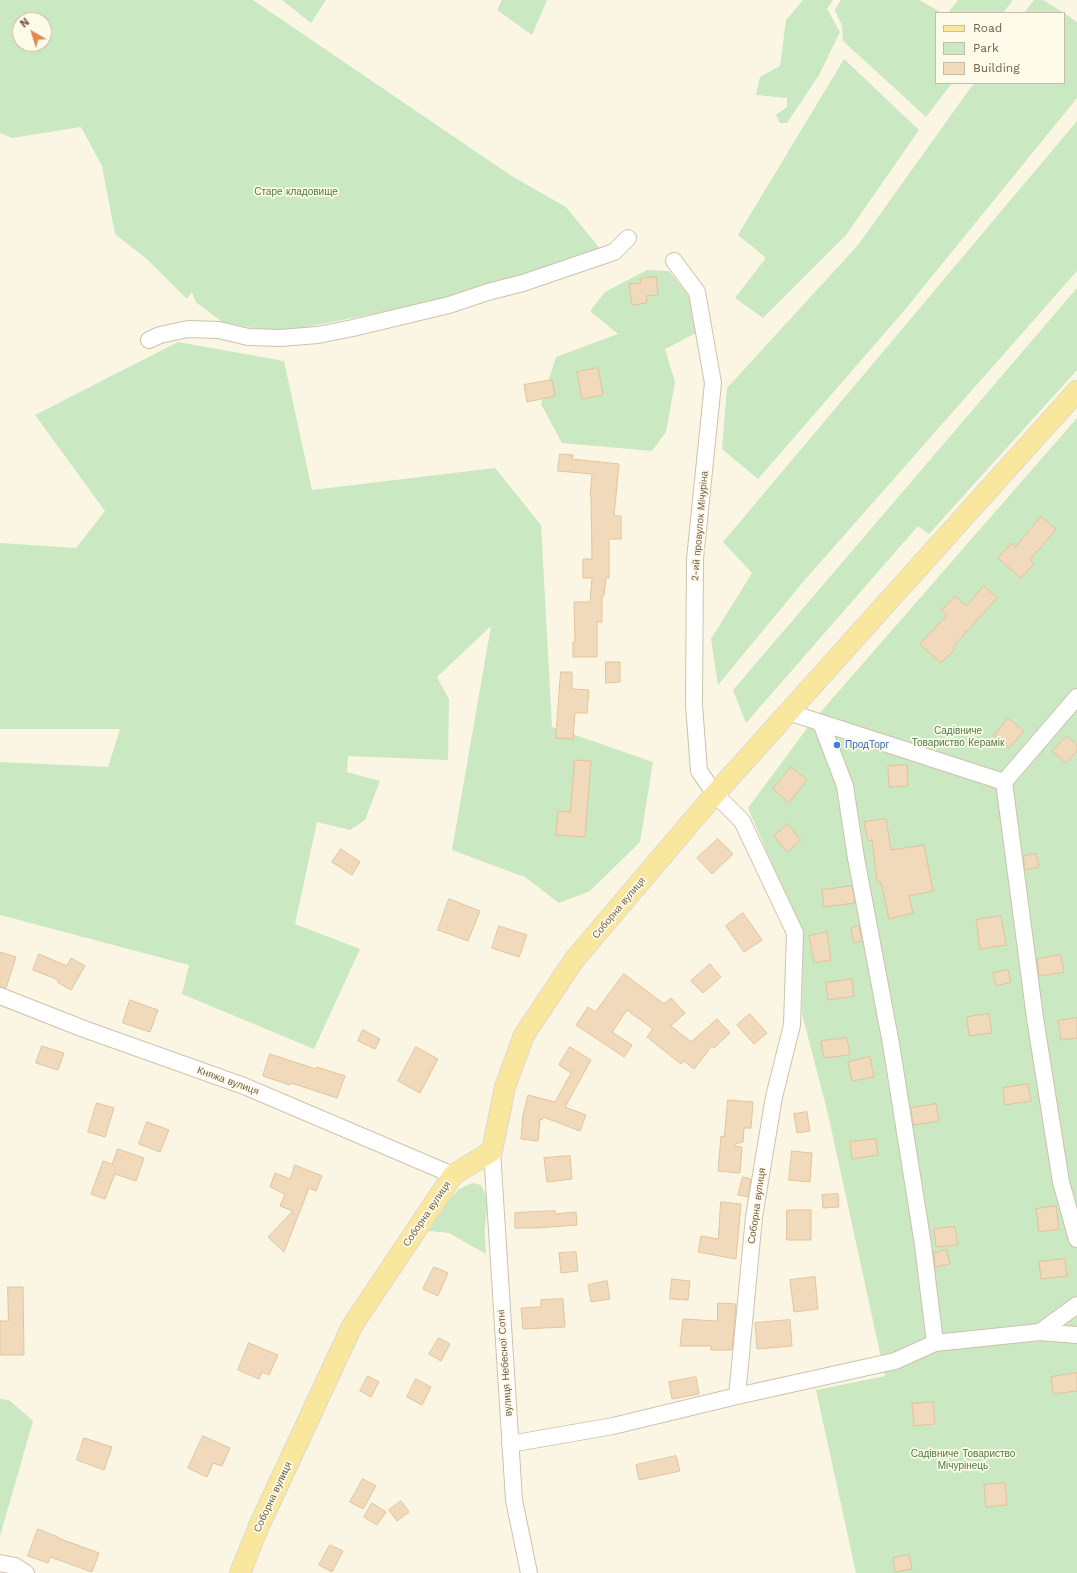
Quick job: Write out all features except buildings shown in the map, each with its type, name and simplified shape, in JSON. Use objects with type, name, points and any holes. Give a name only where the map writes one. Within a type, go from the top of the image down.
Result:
[{"type":"main road","points":[[715,794],[1077,391]]},
{"type":"main road","name":"Соборна вулиця","points":[[240,1573],[259,1526],[352,1326],[453,1176],[492,1152],[505,1087],[524,1035],[574,960],[715,794]]},
{"type":"street","points":[[149,340],[160,335],[188,329],[219,330],[248,336],[280,338],[318,335],[353,328],[449,305],[488,292],[523,283],[614,252],[628,238]]},
{"type":"street","name":"2-ий провулок Мічуріна","points":[[674,261],[698,292],[713,383],[695,559],[694,705],[699,771],[715,794]]},
{"type":"street","points":[[1077,697],[1004,782],[1035,1018],[1060,1175],[1077,1239]]},
{"type":"street","points":[[788,712],[1004,782]]},
{"type":"street","points":[[821,723],[845,786],[856,858],[891,1044],[923,1245],[935,1343]]},
{"type":"street","name":"Соборна вулиця","points":[[715,794],[742,821],[795,933],[792,1025],[774,1097],[754,1217],[737,1396]]},
{"type":"street","name":"Княжа вулиця","points":[[0,996],[84,1029],[244,1086],[453,1176]]},
{"type":"street","name":"вулиця Небесної Сотні","points":[[492,1152],[514,1500],[529,1573]]},
{"type":"street","points":[[1040,1332],[1077,1304]]},
{"type":"street","points":[[510,1444],[613,1426],[737,1396],[895,1362],[935,1343],[1040,1332],[1077,1335]]},
{"type":"green space","name":"Старе кладовище","points":[[0,0],[253,0],[510,175],[566,207],[602,251],[458,297],[277,333],[222,322],[196,302],[192,292],[187,299],[148,260],[115,234],[102,166],[81,127],[12,138],[0,133]]},
{"type":"green space","points":[[282,0],[326,0],[311,23]]},
{"type":"green space","points":[[502,0],[547,0],[532,35],[497,10]]},
{"type":"green space","points":[[803,0],[833,0],[827,9],[840,32],[819,75],[787,123],[780,123],[776,115],[787,107],[787,98],[756,95],[760,77],[780,66],[786,20]]},
{"type":"green space","points":[[841,0],[919,0],[940,12],[935,12],[935,84],[951,84],[926,117],[843,41],[842,26],[835,10]]},
{"type":"green space","points":[[958,0],[1013,0],[1004,12],[949,12]]},
{"type":"green space","points":[[1034,0],[1043,0],[1062,12],[1025,12]]},
{"type":"green space","points":[[1065,14],[1077,22],[1077,98],[903,312],[758,479],[722,449],[727,388],[858,245],[973,84],[1065,84]]},
{"type":"green space","points":[[844,59],[919,130],[846,235],[763,318],[735,298],[766,258],[738,235]]},
{"type":"green space","points":[[1077,121],[1077,271],[803,582],[718,685],[711,639],[752,573],[723,542]]},
{"type":"green space","points":[[647,270],[669,271],[686,292],[695,308],[698,332],[665,349],[675,382],[666,432],[652,451],[562,443],[541,404],[556,357],[618,334],[590,311],[605,292]]},
{"type":"green space","points":[[1077,288],[1077,370],[929,534],[918,526],[746,723],[733,690]]},
{"type":"green space","points":[[178,342],[284,361],[312,490],[495,468],[541,525],[552,727],[653,762],[640,842],[590,891],[559,903],[525,877],[452,850],[491,626],[437,677],[449,699],[448,760],[348,756],[347,772],[380,781],[365,820],[350,830],[317,822],[295,924],[360,949],[314,1049],[182,994],[189,965],[0,915],[0,762],[108,767],[120,729],[0,729],[0,543],[76,548],[105,511],[35,415]]},
{"type":"green space","name":"Садівниче Товариство Керамік","points":[[1077,418],[1077,1573],[856,1573],[816,1390],[885,1376],[828,1114],[802,1014],[803,936],[748,808],[811,723]]},
{"type":"green space","points":[[472,1183],[481,1185],[486,1196],[486,1254],[449,1233],[429,1231],[429,1222],[459,1189]]},
{"type":"green space","points":[[0,1399],[9,1400],[33,1421],[0,1536]]},
{"type":"place","name":"ПродТорг","points":[[837,745]]},
{"type":"park label","name":"Садівниче Товариство Мічурінець","points":[[963,1460]]}]
